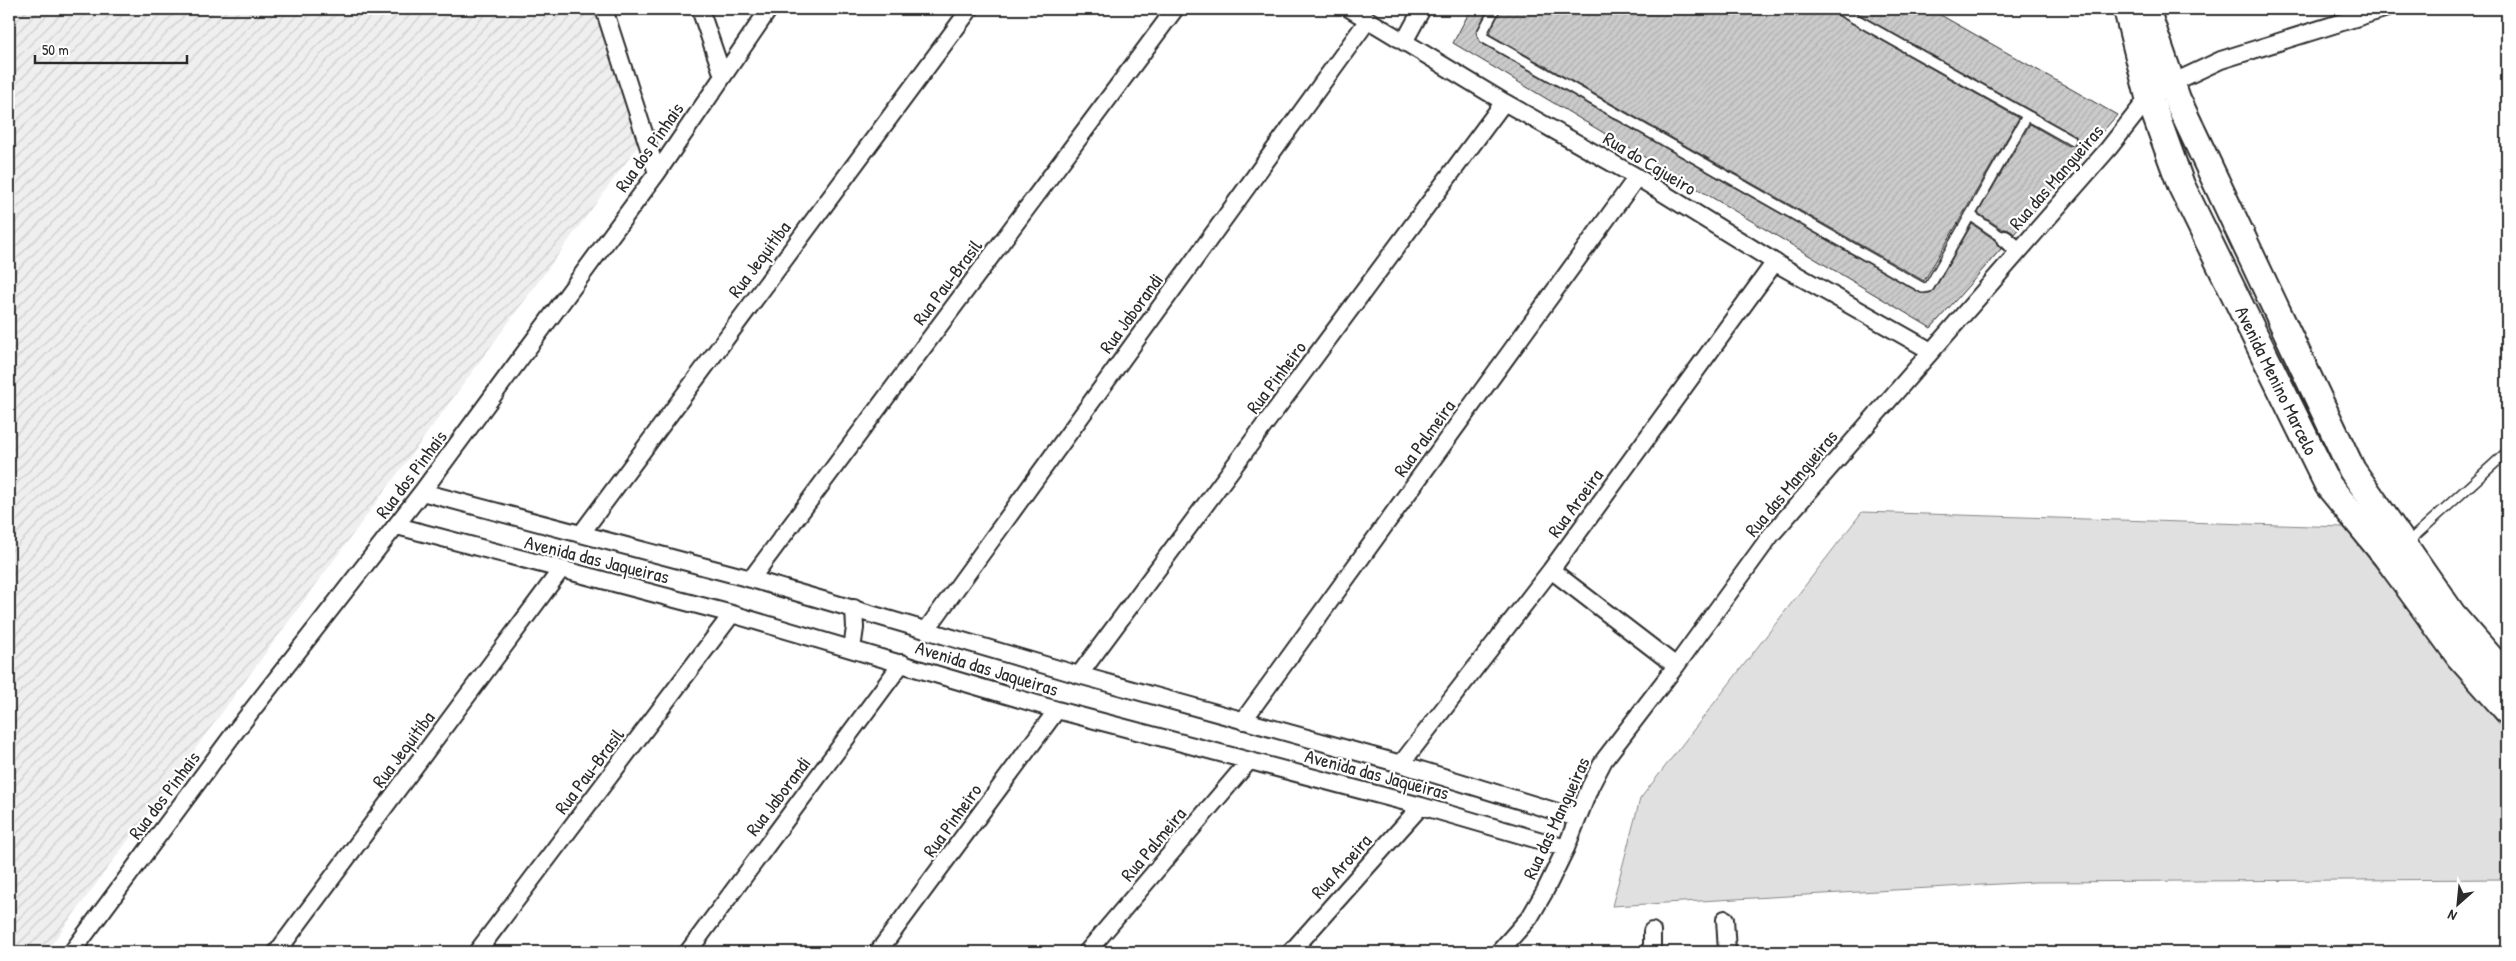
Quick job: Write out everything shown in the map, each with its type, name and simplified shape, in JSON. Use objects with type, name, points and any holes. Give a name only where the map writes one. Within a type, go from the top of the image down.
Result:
[{"type":"main road","name":"Avenida Menino Marcelo","points":[[2127,9],[2149,97],[2181,185],[2328,485],[2386,556],[2459,656],[2507,710]]},
{"type":"main road","name":"Avenida Menino Marcelo","points":[[2146,9],[2181,108],[2352,470],[2452,614],[2507,677]]},
{"type":"street","points":[[604,9],[657,173]]},
{"type":"street","points":[[700,9],[723,76]]},
{"type":"street","name":"Rua dos Pinhais","points":[[72,952],[235,732],[397,526],[657,173],[769,9]]},
{"type":"street","name":"Rua Jequitiba","points":[[581,534],[970,9]]},
{"type":"street","name":"Rua Pau-Brasil","points":[[751,578],[1175,9]]},
{"type":"street","name":"Rua do Cajueiro","points":[[1350,9],[1504,102],[1637,178],[1775,262],[1931,351]]},
{"type":"street","points":[[1404,42],[1422,9]]},
{"type":"street","name":"Rua das Mangueiras","points":[[1499,952],[1530,917],[1566,848],[1577,818],[1604,760],[1676,666],[1771,535],[2109,148],[2149,97],[2172,83],[2221,60],[2384,9]]},
{"type":"street","name":"Rua Jaborandi","points":[[927,629],[1368,20]]},
{"type":"street","name":"Rua Pinheiro","points":[[1079,675],[1504,102]]},
{"type":"street","name":"Rua Palmeira","points":[[1243,721],[1637,178]]},
{"type":"street","points":[[2005,239],[2018,250]]},
{"type":"street","name":"Rua Aroeira","points":[[1401,764],[1551,570],[1775,262]]},
{"type":"street","name":"Avenida das Jaqueiras","points":[[422,492],[751,578],[1079,675],[1401,764],[1577,818]]},
{"type":"street","name":"Avenida das Jaqueiras","points":[[397,526],[560,571],[732,614],[1057,710],[1421,806],[1566,848]]},
{"type":"street","points":[[1551,570],[1676,666]]},
{"type":"street","name":"Rua Jequitiba","points":[[277,952],[560,571]]},
{"type":"street","points":[[852,648],[855,628],[854,608]]},
{"type":"street","name":"Rua Pau-Brasil","points":[[477,952],[732,614]]},
{"type":"street","name":"Rua Jaborandi","points":[[688,952],[902,663]]},
{"type":"street","name":"Rua Pinheiro","points":[[878,952],[1057,710]]},
{"type":"street","name":"Rua Palmeira","points":[[1087,952],[1249,761]]},
{"type":"street","name":"Rua Aroeira","points":[[1290,952],[1421,806]]},
{"type":"street","points":[[1725,919],[1727,952]]},
{"type":"street","points":[[1652,931],[1652,952]]},
{"type":"lane","points":[[1495,9],[1482,32],[1484,38],[1923,288],[1929,287],[2027,116]]},
{"type":"lane","points":[[1838,9],[2071,140]]},
{"type":"lane","points":[[1970,214],[2005,239]]},
{"type":"lane","points":[[2404,545],[2507,452]]},
{"type":"shaded area","points":[[9,9],[599,9],[641,142],[46,952],[9,952]]},
{"type":"shaded area","points":[[1862,512],[2344,527],[2507,734],[2507,879],[2035,882],[1612,906],[1640,799]]},
{"type":"building","points":[[1471,9],[1488,9],[1476,32],[1481,43],[1920,293],[1930,293],[1934,290],[1972,224],[1995,240],[2001,249],[1931,328],[1453,43]]},
{"type":"building","points":[[1501,9],[1832,9],[1835,14],[2019,118],[1924,281],[1489,34]]},
{"type":"building","points":[[1850,9],[1930,9],[2117,115],[2014,234],[2007,229],[2002,229],[1978,213],[2030,124],[2068,146],[2076,143],[2076,136]]}]
